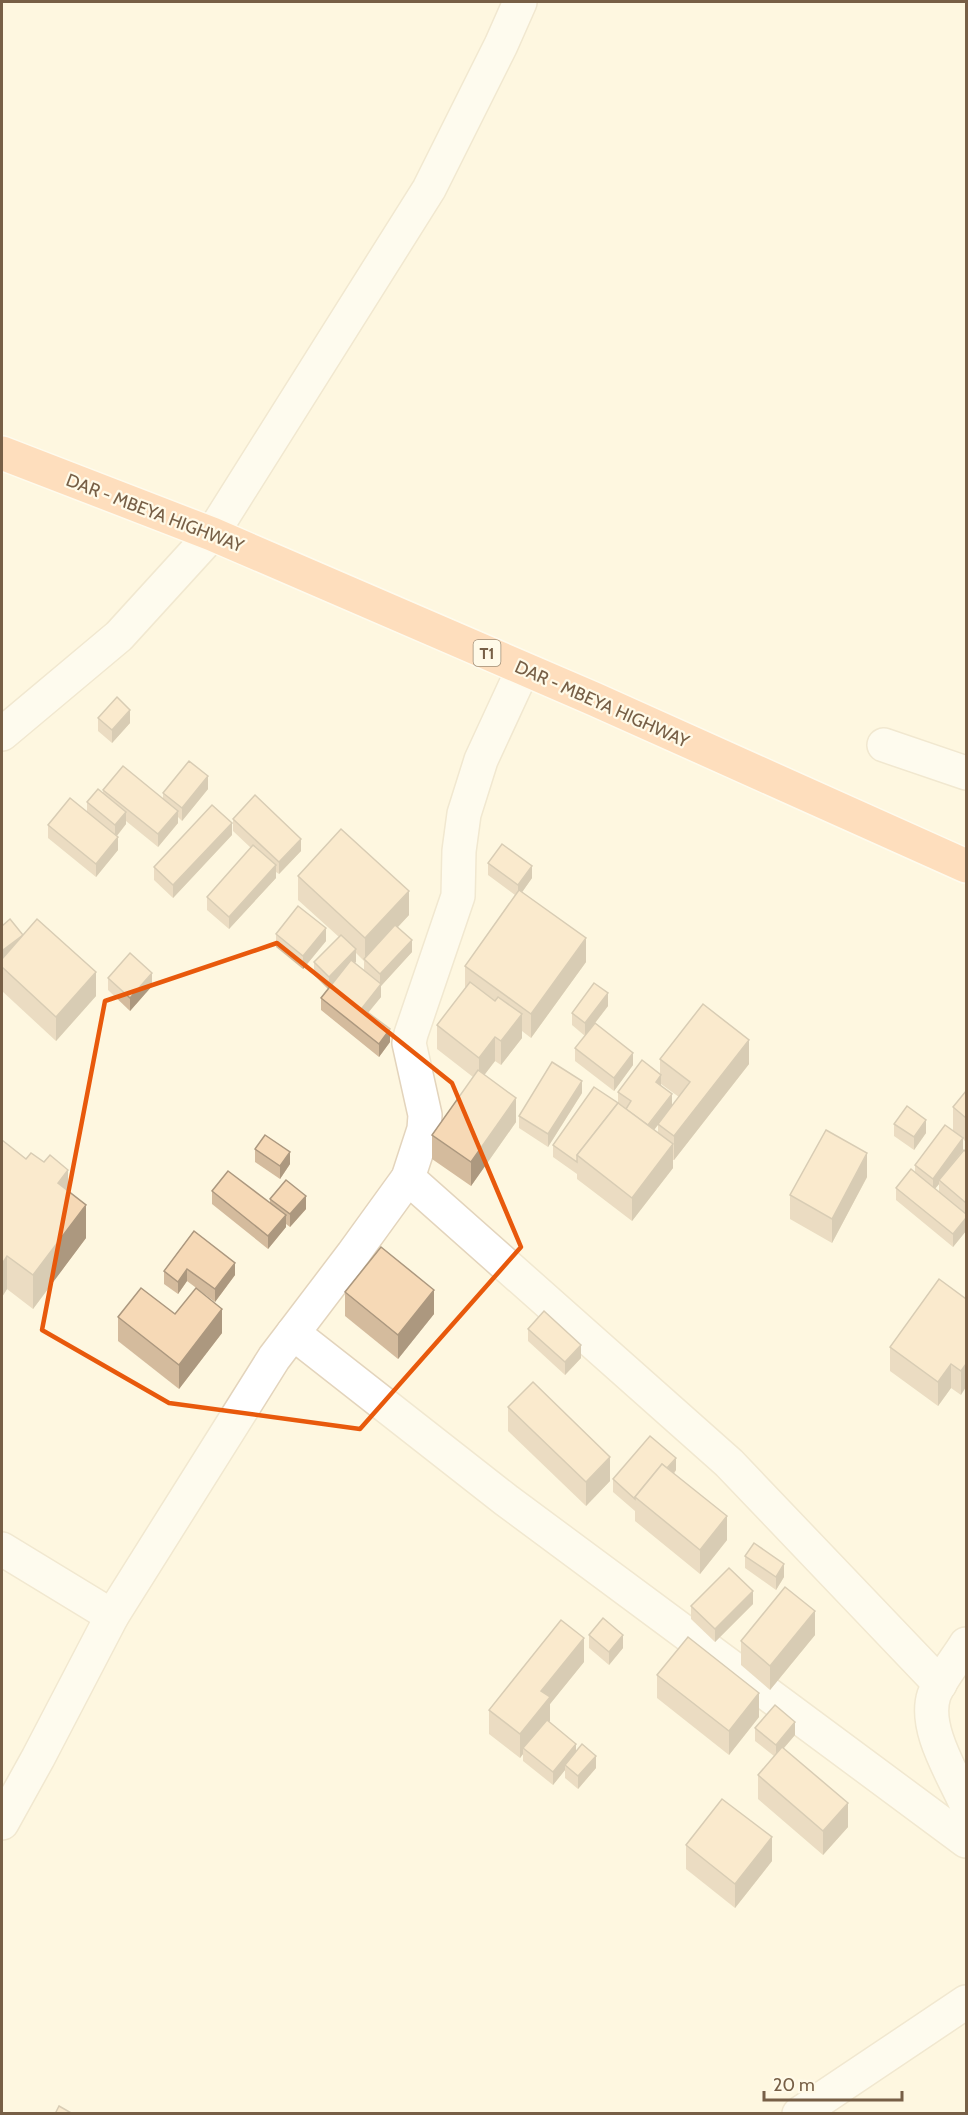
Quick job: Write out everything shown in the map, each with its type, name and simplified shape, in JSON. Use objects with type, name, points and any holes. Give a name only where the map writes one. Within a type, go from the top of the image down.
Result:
[{"type":"highway","name":"DAR - MBEYA HIGHWAY","points":[[2,453],[213,534],[966,866]]},
{"type":"street","points":[[2,734],[119,636],[213,534],[429,189],[520,2]]},
{"type":"street","points":[[2,1823],[112,1616],[274,1358],[408,1178],[424,1129],[424,1115],[410,1043],[411,1034],[458,896],[459,851],[464,814],[481,759],[523,669]]},
{"type":"street","points":[[884,745],[966,774]]},
{"type":"street","points":[[408,1178],[729,1463],[940,1684]]},
{"type":"street","points":[[293,1333],[506,1500],[966,1841]]},
{"type":"street","points":[[2,1549],[112,1616]]},
{"type":"street","points":[[966,1644],[934,1694],[931,1712],[934,1732],[966,1804]]},
{"type":"street","points":[[799,2114],[966,2002]]},
{"type":"highlighted area","points":[[277,943],[452,1083],[521,1247],[360,1429],[169,1403],[42,1330],[105,1001]]},
{"type":"building","points":[[117,697],[130,710],[112,730],[98,718]]},
{"type":"building","points":[[189,761],[208,776],[182,808],[163,793]]},
{"type":"building","points":[[123,766],[178,811],[158,834],[103,790]]},
{"type":"building","points":[[98,789],[126,812],[115,825],[87,802]]},
{"type":"building","points":[[255,795],[301,839],[279,862],[233,819]]},
{"type":"building","points":[[70,798],[118,837],[96,864],[48,825]]},
{"type":"building","points":[[212,805],[232,823],[173,885],[154,867]]},
{"type":"building","points":[[341,829],[409,891],[365,938],[298,876]]},
{"type":"building","points":[[502,844],[532,866],[518,885],[488,863]]},
{"type":"building","points":[[253,845],[276,865],[229,917],[207,897]]},
{"type":"building","points":[[519,890],[586,938],[531,1014],[465,966]]},
{"type":"building","points":[[298,906],[326,928],[303,956],[276,934]]},
{"type":"building","points":[[10,919],[23,935],[3,950],[2,926]]},
{"type":"building","points":[[37,919],[96,972],[56,1017],[2,967],[2,959]]},
{"type":"building","points":[[395,925],[412,940],[380,974],[364,959]]},
{"type":"building","points":[[341,935],[356,949],[329,977],[314,962]]},
{"type":"building","points":[[130,953],[152,973],[130,998],[108,978]]},
{"type":"building","points":[[351,960],[381,984],[362,1008],[390,1029],[379,1044],[321,998]]},
{"type":"building","points":[[470,982],[495,1001],[498,997],[522,1014],[501,1041],[495,1037],[479,1058],[437,1025]]},
{"type":"building","points":[[594,983],[608,993],[585,1023],[572,1013]]},
{"type":"building","points":[[703,1004],[749,1040],[674,1136],[658,1124],[690,1082],[660,1059]]},
{"type":"building","points":[[595,1023],[633,1053],[614,1078],[575,1048]]},
{"type":"building","points":[[642,1060],[661,1075],[656,1082],[672,1094],[648,1125],[626,1109],[631,1101],[618,1092]]},
{"type":"building","points":[[552,1062],[582,1081],[548,1134],[519,1116]]},
{"type":"building","points":[[478,1070],[516,1098],[471,1162],[432,1135]]},
{"type":"building","points":[[594,1087],[618,1103],[577,1155],[577,1162],[553,1145]]},
{"type":"building","points":[[966,1091],[966,1118],[953,1107]]},
{"type":"building","points":[[618,1103],[673,1144],[632,1198],[577,1155]]},
{"type":"building","points":[[907,1106],[926,1120],[914,1137],[894,1124]]},
{"type":"building","points":[[945,1125],[963,1138],[933,1179],[915,1165]]},
{"type":"building","points":[[826,1130],[867,1153],[832,1219],[790,1195]]},
{"type":"building","points":[[265,1135],[290,1152],[280,1166],[255,1149]]},
{"type":"building","points":[[2,1140],[26,1159],[31,1153],[44,1162],[50,1155],[68,1170],[58,1183],[86,1205],[33,1275],[7,1256],[2,1264]]},
{"type":"building","points":[[964,1150],[966,1152],[966,1203],[939,1180]]},
{"type":"building","points":[[911,1169],[966,1214],[966,1218],[953,1234],[896,1188]]},
{"type":"building","points":[[228,1171],[286,1215],[268,1236],[212,1191]]},
{"type":"building","points":[[286,1180],[306,1196],[290,1214],[270,1199]]},
{"type":"building","points":[[194,1231],[235,1263],[215,1289],[187,1269],[178,1282],[164,1271]]},
{"type":"building","points":[[381,1247],[434,1290],[398,1335],[345,1292]]},
{"type":"building","points":[[939,1279],[966,1299],[966,1364],[961,1371],[951,1364],[938,1382],[890,1347]]},
{"type":"building","points":[[141,1288],[175,1314],[196,1288],[222,1309],[179,1365],[118,1317]]},
{"type":"building","points":[[544,1311],[581,1345],[565,1362],[528,1329]]},
{"type":"building","points":[[533,1382],[610,1457],[586,1482],[508,1407]]},
{"type":"building","points":[[650,1436],[676,1458],[667,1468],[662,1464],[635,1499],[613,1479]]},
{"type":"building","points":[[662,1464],[727,1516],[700,1550],[635,1497]]},
{"type":"building","points":[[754,1543],[784,1564],[776,1577],[745,1556]]},
{"type":"building","points":[[729,1568],[753,1591],[715,1629],[691,1606]]},
{"type":"building","points":[[785,1587],[815,1611],[770,1666],[741,1641]]},
{"type":"building","points":[[603,1618],[623,1635],[609,1652],[589,1635]]},
{"type":"building","points":[[561,1620],[584,1638],[541,1691],[550,1697],[520,1734],[489,1710]]},
{"type":"building","points":[[688,1637],[759,1693],[729,1731],[657,1675]]},
{"type":"building","points":[[775,1705],[795,1722],[776,1745],[755,1728]]},
{"type":"building","points":[[547,1720],[576,1744],[553,1772],[523,1748]]},
{"type":"building","points":[[582,1744],[596,1756],[578,1776],[565,1765]]},
{"type":"building","points":[[782,1747],[848,1803],[823,1831],[758,1775]]},
{"type":"building","points":[[722,1799],[772,1837],[735,1884],[686,1845]]},
{"type":"building","points":[[59,2106],[73,2114],[55,2114]]}]
